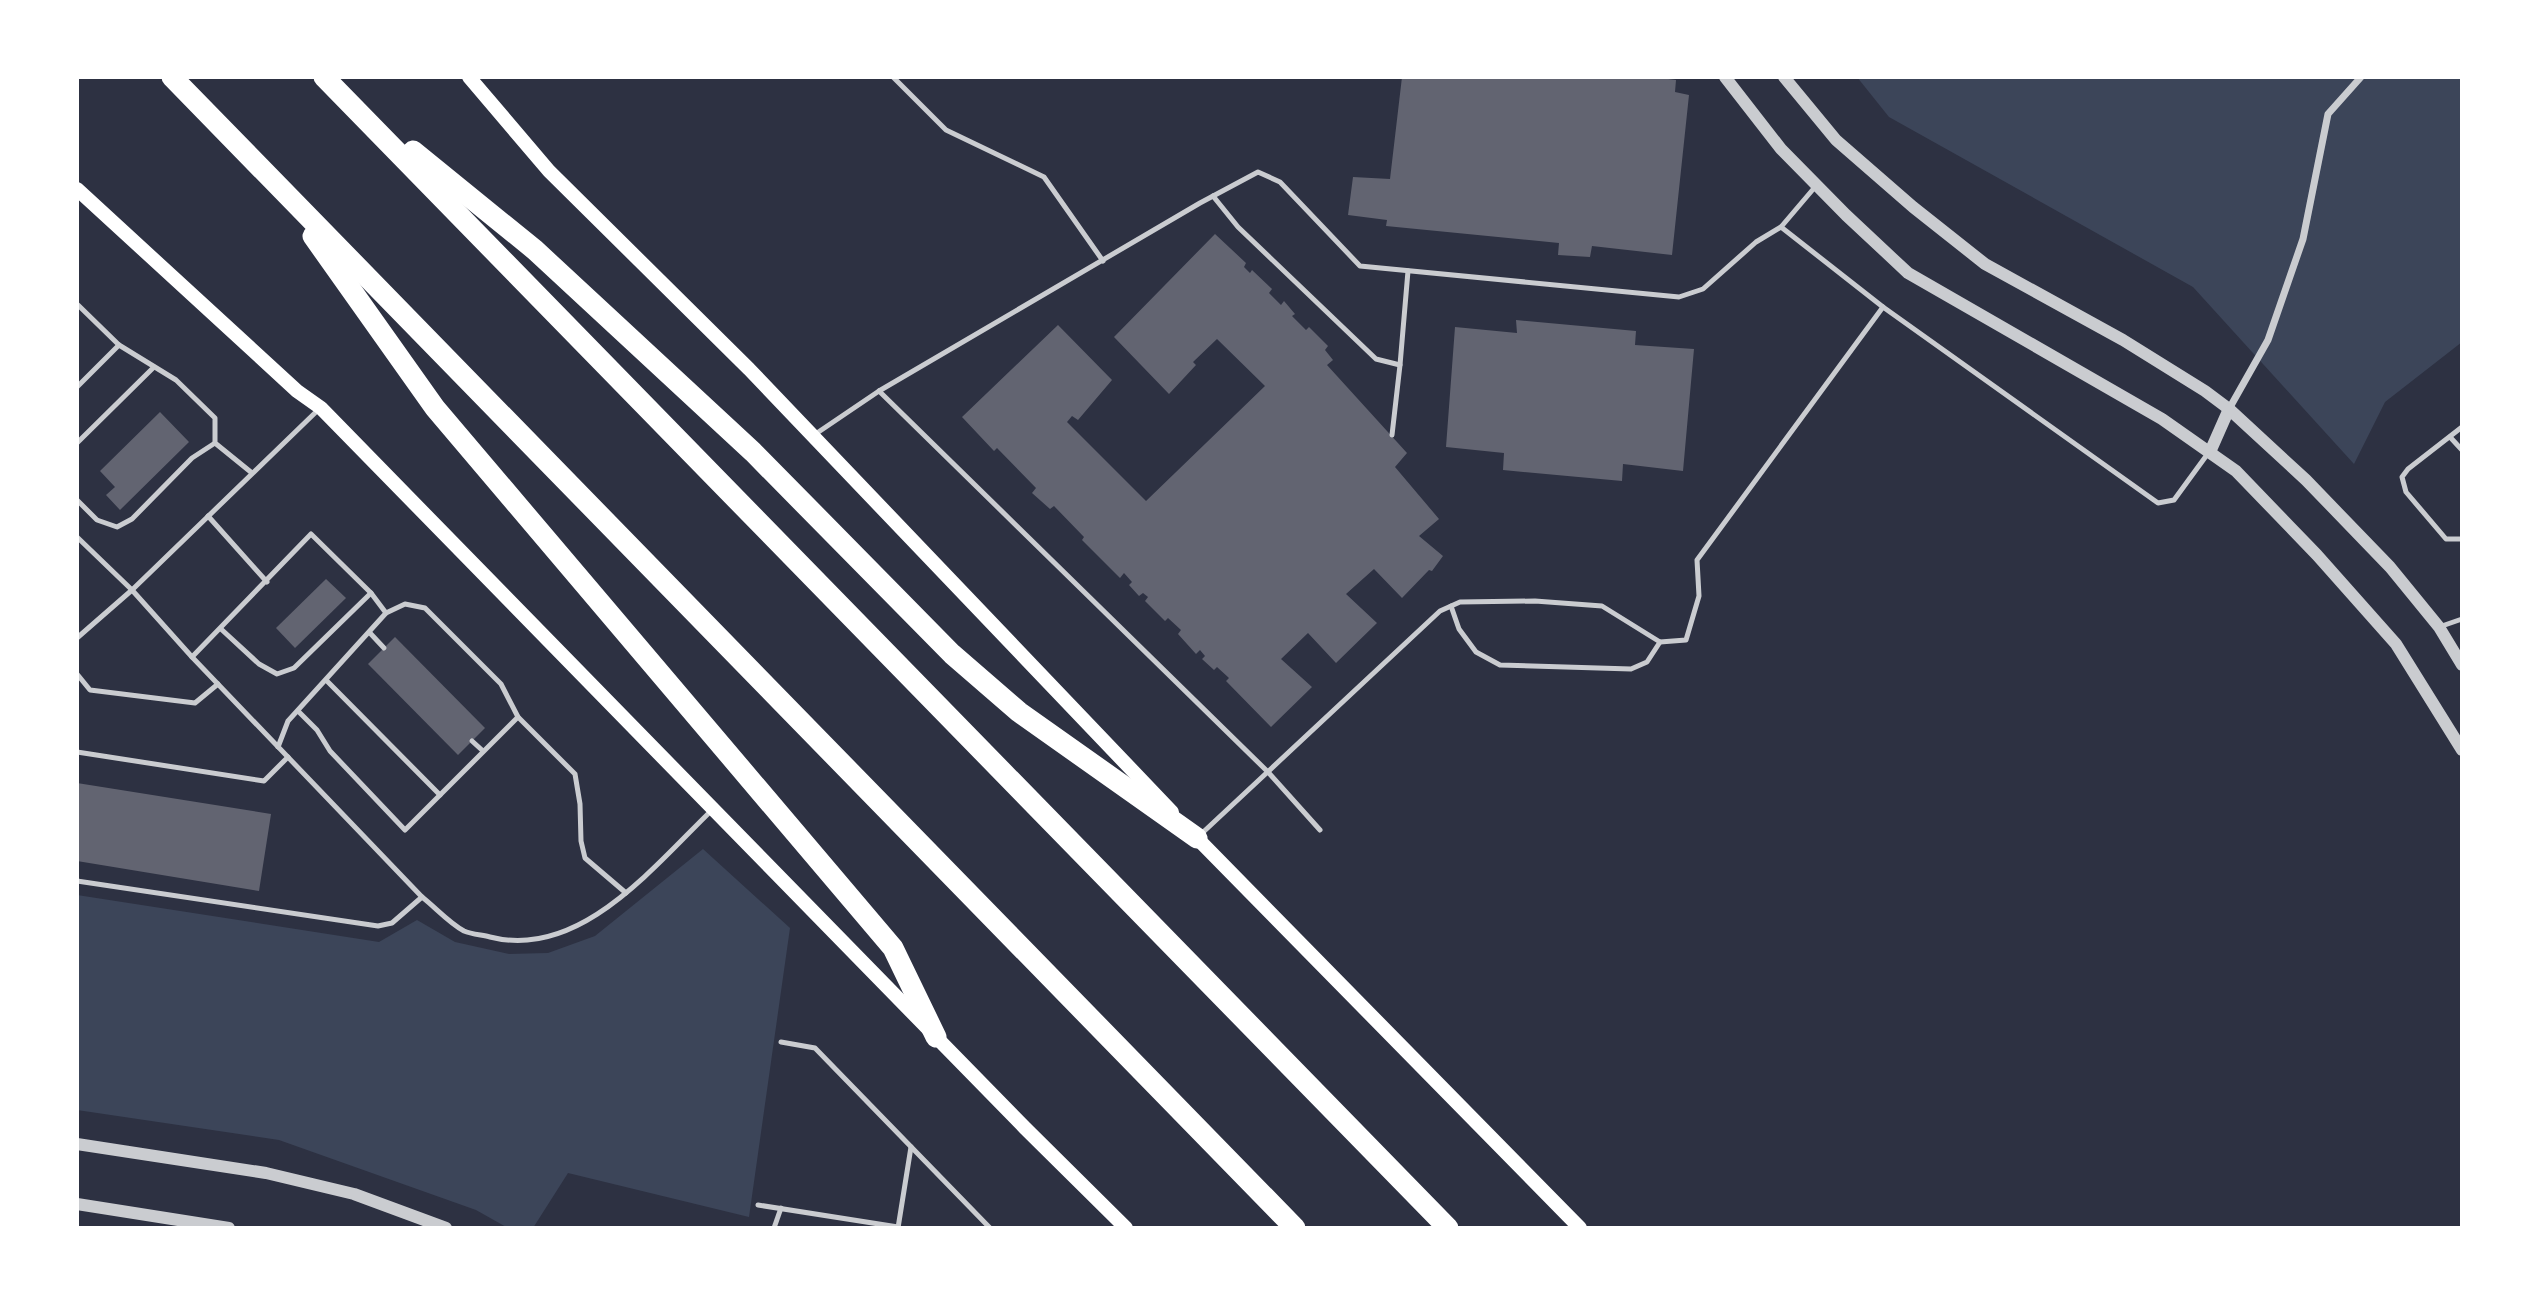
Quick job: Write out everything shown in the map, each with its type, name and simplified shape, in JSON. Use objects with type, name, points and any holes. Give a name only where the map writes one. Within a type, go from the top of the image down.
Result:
[{"type":"highway","points":[[172,77],[1295,1228]]},
{"type":"highway","points":[[330,83],[535,250],[753,452],[952,654],[1018,712],[1197,838]]},
{"type":"highway","points":[[330,83],[1448,1228]]},
{"type":"highway","points":[[273,181],[435,408],[893,948],[936,1037]]},
{"type":"main road","points":[[471,78],[549,172],[749,369],[1197,838],[1580,1228]]},
{"type":"main road","points":[[77,189],[297,391],[321,408],[1126,1228]]},
{"type":"street","points":[[1725,77],[1781,149],[1908,273],[2162,419],[2236,471],[2317,555],[2396,644],[2462,750]]},
{"type":"street","points":[[1784,77],[1836,140],[1913,207],[1985,264],[2123,340],[2229,409],[2306,480],[2390,567],[2439,627],[2462,665]]},
{"type":"street","points":[[2210,452],[2229,409],[2268,340],[2299,252],[2329,114],[2361,77]]},
{"type":"street","points":[[77,1144],[265,1173],[354,1194],[446,1228]]},
{"type":"street","points":[[77,1204],[229,1228]]},
{"type":"lane","points":[[892,77],[946,130],[1044,177],[1103,261]]},
{"type":"lane","points":[[812,436],[879,391],[1258,172],[1280,182],[1360,266],[1679,297],[1703,289],[1756,242],[1781,227],[1817,185]]},
{"type":"lane","points":[[1213,196],[1238,227],[1376,359],[1400,365]]},
{"type":"lane","points":[[1781,227],[1883,307],[2158,503],[2174,500],[2210,452]]},
{"type":"lane","points":[[1392,435],[1408,271]]},
{"type":"lane","points":[[77,305],[119,345],[176,380],[215,418],[215,443]]},
{"type":"lane","points":[[1197,838],[1440,611],[1460,602],[1535,601],[1602,606],[1660,642],[1686,640],[1699,596],[1697,560],[1883,307]]},
{"type":"lane","points":[[77,387],[119,345]]},
{"type":"lane","points":[[77,443],[154,367]]},
{"type":"lane","points":[[879,391],[1268,772],[1320,830]]},
{"type":"lane","points":[[77,638],[132,590],[321,408]]},
{"type":"lane","points":[[2462,427],[2408,469],[2402,477],[2406,492],[2446,539],[2462,539]]},
{"type":"lane","points":[[2450,437],[2462,450]]},
{"type":"lane","points":[[215,443],[252,473]]},
{"type":"lane","points":[[77,500],[97,520],[117,527],[132,519],[192,458],[215,443]]},
{"type":"lane","points":[[208,516],[267,582]]},
{"type":"lane","points":[[192,657],[311,534],[371,593],[386,613]]},
{"type":"lane","points":[[77,537],[132,590],[192,657],[422,897],[463,931],[502,940],[538,940],[579,926],[626,893],[714,808]]},
{"type":"lane","points":[[221,629],[259,664],[277,674],[294,668],[371,593]]},
{"type":"lane","points":[[278,747],[288,721],[386,613],[405,604],[425,608],[501,684],[518,717],[575,774],[585,858],[626,893]]},
{"type":"lane","points":[[1451,606],[1459,629],[1476,652],[1500,665],[1631,669],[1647,662],[1660,642]]},
{"type":"lane","points":[[2439,627],[2462,619]]},
{"type":"lane","points":[[370,633],[384,648]]},
{"type":"lane","points":[[77,674],[90,690],[195,703],[218,684]]},
{"type":"lane","points":[[326,680],[440,794]]},
{"type":"lane","points":[[298,711],[317,730],[330,751],[405,830],[518,717]]},
{"type":"lane","points":[[472,741],[483,751]]},
{"type":"lane","points":[[77,752],[264,781],[288,757]]},
{"type":"lane","points":[[77,881],[378,926],[392,923],[422,897]]},
{"type":"lane","points":[[781,1042],[815,1048],[990,1228]]},
{"type":"lane","points":[[758,1205],[898,1228],[911,1147]]},
{"type":"lane","points":[[774,1228],[781,1208]]},
{"type":"shaded area","points":[[1857,77],[2462,77],[2462,342],[2385,402],[2354,464],[2193,287],[1889,117]]},
{"type":"shaded area","points":[[703,849],[790,928],[749,1217],[568,1173],[533,1228],[508,1228],[476,1210],[279,1140],[77,1110],[77,895],[379,942],[417,920],[455,942],[509,954],[548,953],[595,936]]},
{"type":"building","points":[[1402,77],[1653,77],[1676,80],[1675,92],[1689,95],[1672,255],[1592,246],[1590,257],[1558,255],[1559,243],[1386,226],[1387,220],[1348,215],[1353,177],[1390,179]]},
{"type":"building","points":[[1215,234],[1246,263],[1244,267],[1250,273],[1252,270],[1272,289],[1269,293],[1281,305],[1284,301],[1295,314],[1292,316],[1306,330],[1309,327],[1328,346],[1325,350],[1333,360],[1327,365],[1407,453],[1395,467],[1439,519],[1419,536],[1443,556],[1432,571],[1429,570],[1402,598],[1374,569],[1346,594],[1377,623],[1336,663],[1308,633],[1281,659],[1312,687],[1271,727],[1226,681],[1229,678],[1202,659],[1205,656],[1200,650],[1196,654],[1178,634],[1181,630],[1168,618],[1165,621],[1145,601],[1148,597],[1143,593],[1139,596],[1129,585],[1132,582],[1124,573],[1120,578],[1082,540],[1084,537],[1054,506],[1050,509],[1032,493],[1036,488],[997,448],[994,451],[962,417],[1058,325],[1112,380],[1078,420],[1072,416],[1067,422],[1146,501],[1265,386],[1217,339],[1193,362],[1196,365],[1169,394],[1114,337]]},
{"type":"building","points":[[1516,320],[1636,331],[1635,345],[1694,349],[1683,471],[1623,464],[1622,481],[1503,470],[1504,453],[1446,447],[1455,327],[1517,333]]},
{"type":"building","points":[[160,412],[189,442],[120,510],[106,495],[115,487],[100,471]]},
{"type":"building","points":[[326,579],[346,598],[295,648],[276,628]]},
{"type":"building","points":[[395,637],[485,728],[458,755],[368,664]]},
{"type":"building","points":[[77,783],[271,814],[259,891],[77,861]]}]
